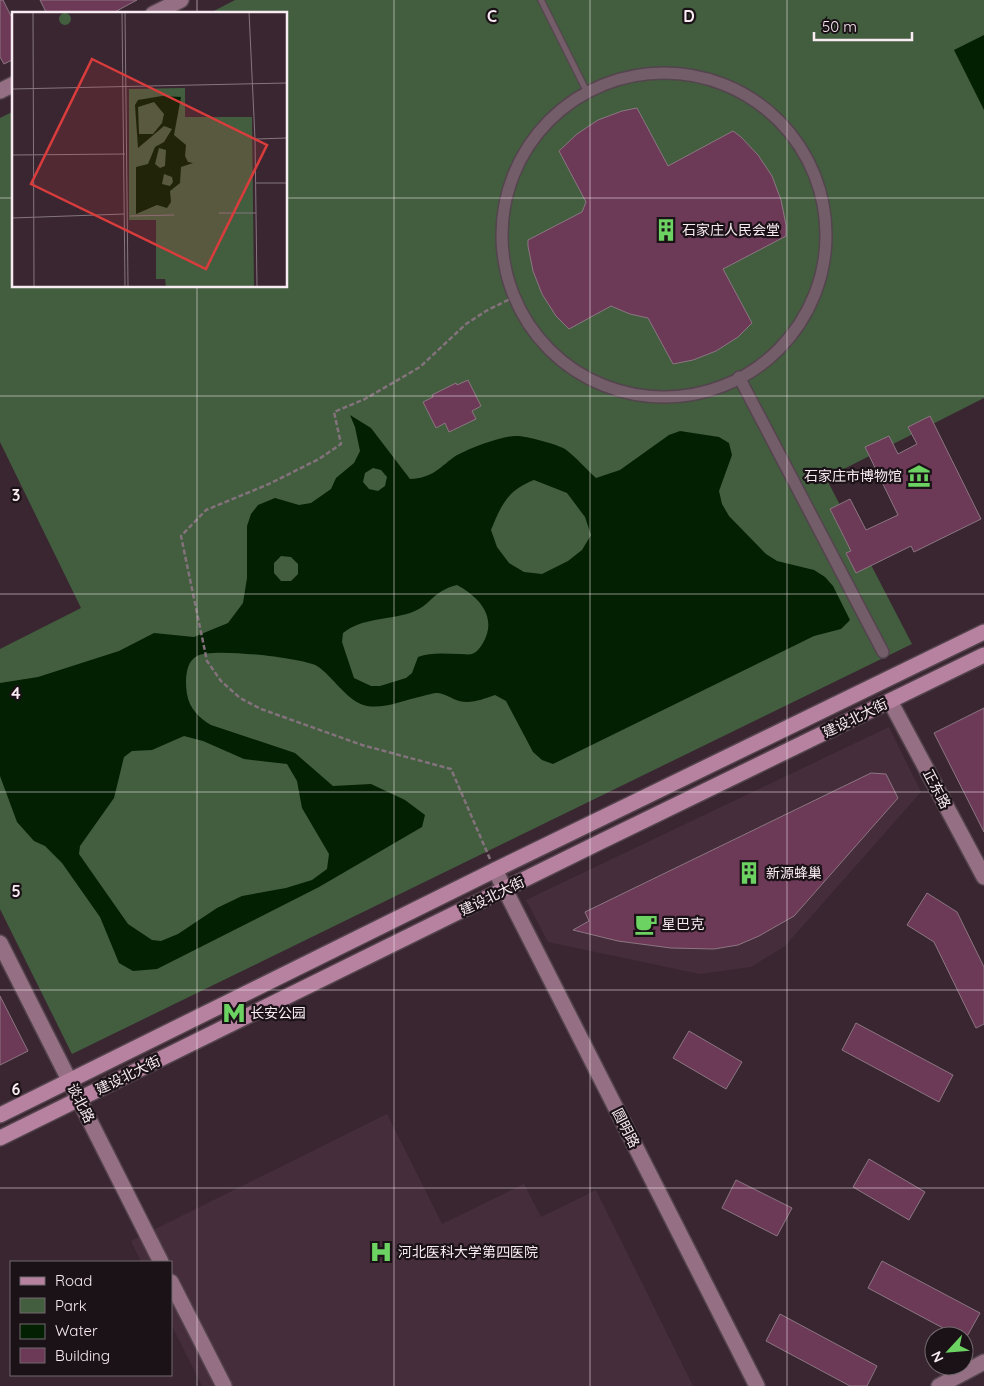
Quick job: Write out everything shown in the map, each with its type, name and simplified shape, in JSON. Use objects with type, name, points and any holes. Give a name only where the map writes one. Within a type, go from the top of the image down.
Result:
[{"type":"main road","name":"建设北大街","points":[[0,1115],[495,870],[984,632]]},
{"type":"main road","name":"建设北大街","points":[[0,1138],[984,655]]},
{"type":"street","points":[[157,12],[181,0]]},
{"type":"street","points":[[684,72],[744,92],[793,133],[822,190],[827,254],[807,315],[766,364],[709,393],[645,398],[584,378],[536,336],[507,279],[502,215],[522,154],[563,106],[587,92],[620,76],[684,72]]},
{"type":"street","points":[[0,91],[12,85]]},
{"type":"street","points":[[740,377],[883,652]]},
{"type":"street","name":"正东路","points":[[890,701],[984,877]]},
{"type":"street","name":"圆明路","points":[[495,870],[757,1386]]},
{"type":"street","name":"谈北路","points":[[0,943],[160,1261]]},
{"type":"street","points":[[172,1284],[224,1386]]},
{"type":"street","points":[[939,1386],[984,1362]]},
{"type":"lane","points":[[541,0],[587,92]]},
{"type":"path","points":[[495,870],[451,769],[362,745],[261,709],[240,698],[221,682],[207,661],[181,536],[206,510],[269,484],[319,459],[341,444],[334,412],[365,399],[420,367],[466,324],[486,311],[516,296]]},
{"type":"shaded area","name":"新源蜂巢","points":[[889,727],[921,792],[785,946],[751,967],[700,974],[548,942],[526,900]]},
{"type":"shaded area","name":"河北医科大学第四医院","points":[[387,1114],[442,1224],[524,1184],[541,1217],[596,1190],[693,1386],[202,1386],[172,1326],[172,1261],[141,1261],[131,1241]]},
{"type":"green space","name":"长安公园","points":[[235,0],[984,0],[984,398],[826,478],[912,644],[72,1054],[0,909],[0,649],[81,608],[0,442],[0,118],[12,112],[12,288],[288,288],[288,12],[212,12]]},
{"type":"water","points":[[984,35],[984,110],[954,50]]},
{"type":"water","points":[[350,415],[371,428],[410,479],[429,475],[467,450],[493,441],[516,436],[534,439],[565,449],[596,478],[620,470],[669,435],[680,431],[719,437],[729,443],[732,455],[719,491],[722,504],[729,516],[766,554],[777,561],[814,570],[825,577],[833,586],[850,620],[841,629],[814,636],[553,764],[542,760],[533,752],[506,701],[495,695],[477,701],[464,702],[435,693],[374,707],[360,704],[323,670],[308,663],[237,653],[197,656],[188,667],[186,678],[187,694],[193,708],[207,723],[295,753],[333,786],[371,784],[405,800],[425,815],[422,827],[319,887],[157,969],[133,971],[119,963],[100,917],[62,863],[45,846],[34,841],[17,822],[0,776],[0,683],[38,677],[119,651],[154,633],[194,637],[228,623],[243,603],[247,578],[247,526],[251,514],[258,505],[275,498],[299,505],[311,503],[331,489],[336,478],[354,463],[360,451],[355,427]],"holes":[[[373,468],[381,470],[387,477],[385,486],[378,491],[369,489],[363,482],[365,473]],[[534,480],[567,493],[585,517],[591,535],[582,550],[568,561],[542,574],[524,572],[509,563],[497,547],[491,530],[506,499],[525,484]],[[281,556],[291,557],[298,564],[298,574],[291,581],[281,581],[274,573],[274,563]],[[457,585],[472,595],[484,609],[487,616],[487,634],[477,651],[471,654],[423,655],[418,657],[412,673],[406,678],[380,686],[371,686],[354,678],[342,642],[343,633],[366,622],[416,611],[438,593]],[[184,736],[203,741],[244,759],[287,764],[297,781],[302,808],[329,854],[327,869],[312,880],[286,888],[242,896],[217,908],[178,934],[161,941],[152,940],[128,924],[79,854],[80,846],[114,798],[124,757],[132,751],[152,750]]]},
{"type":"building","points":[[0,0],[3,0],[12,18],[12,60],[4,64],[0,57]]},
{"type":"building","points":[[40,0],[137,0],[115,12],[46,12]]},
{"type":"building","name":"石家庄人民会堂","points":[[637,108],[668,166],[733,131],[741,137],[758,155],[772,176],[781,200],[786,225],[786,236],[723,269],[752,323],[738,337],[716,351],[693,360],[673,364],[648,318],[630,314],[611,306],[569,329],[556,316],[542,294],[533,271],[528,246],[528,240],[582,212],[586,202],[559,151],[577,134],[598,120],[622,111]]},
{"type":"building","points":[[468,380],[481,406],[472,411],[476,419],[449,432],[445,423],[436,428],[423,402],[433,397],[432,395],[456,383],[457,385]]},
{"type":"building","name":"石家庄市博物馆","points":[[930,416],[981,519],[914,552],[911,546],[856,573],[846,553],[851,551],[830,509],[850,499],[866,530],[898,515],[865,447],[889,436],[898,454],[917,444],[908,427]]},
{"type":"building","points":[[984,708],[984,832],[934,733]]},
{"type":"building","name":"新源蜂巢","points":[[871,773],[886,774],[898,798],[794,916],[759,936],[738,945],[714,949],[671,948],[618,941],[573,930],[589,921],[585,912]]},
{"type":"building","points":[[927,893],[957,912],[984,967],[984,1024],[976,1028],[934,942],[907,925]]},
{"type":"building","points":[[0,996],[28,1051],[0,1065]]},
{"type":"building","points":[[856,1023],[953,1075],[939,1102],[842,1050]]},
{"type":"building","points":[[689,1031],[742,1062],[726,1089],[673,1058]]},
{"type":"building","points":[[869,1159],[925,1192],[909,1220],[853,1187]]},
{"type":"building","points":[[736,1180],[792,1208],[777,1236],[722,1208]]},
{"type":"building","points":[[882,1261],[980,1313],[973,1326],[939,1326],[868,1288]]},
{"type":"building","points":[[780,1314],[877,1366],[867,1386],[850,1386],[766,1341]]},
{"type":"place","name":"石家庄人民会堂","points":[[666,230]]},
{"type":"place","name":"石家庄市博物馆","points":[[919,476]]},
{"type":"place","name":"新源蜂巢","points":[[749,873]]},
{"type":"place","name":"星巴克","points":[[646,924]]},
{"type":"place","name":"长安公园","points":[[234,1013]]},
{"type":"place","name":"河北医科大学第四医院","points":[[381,1252]]}]
